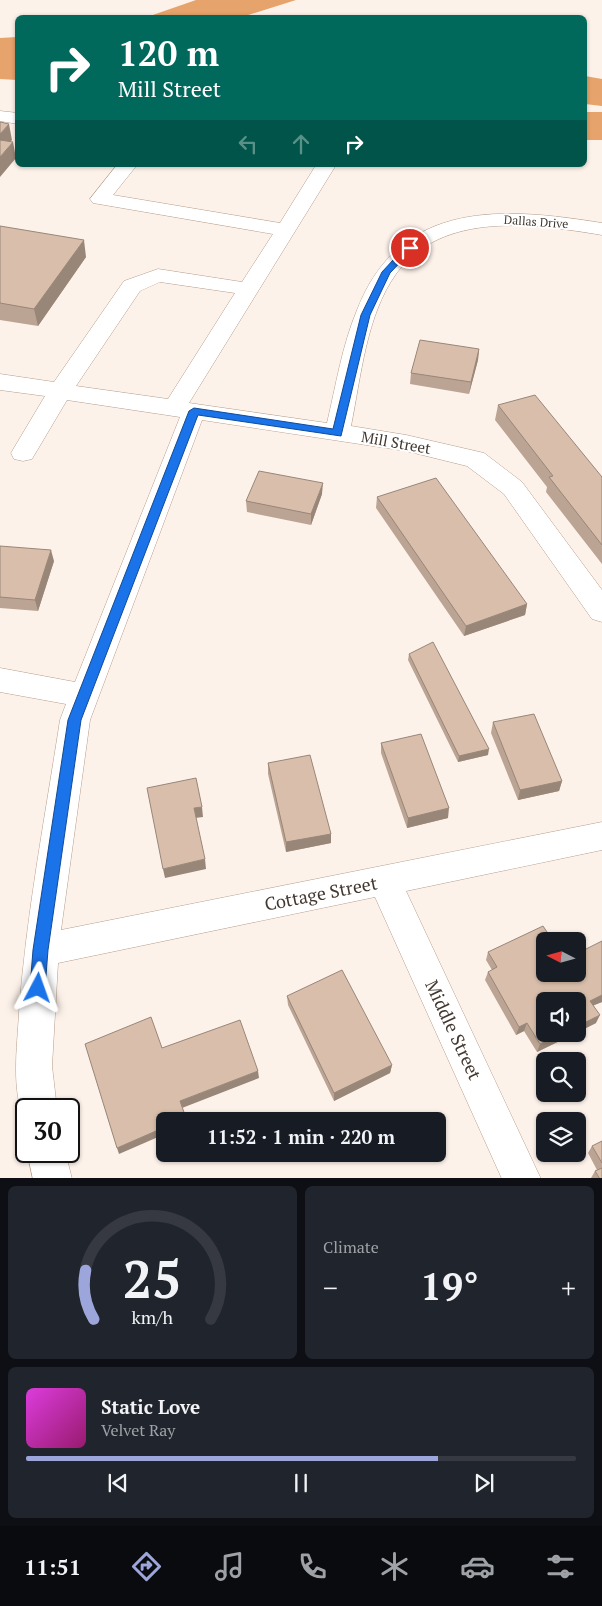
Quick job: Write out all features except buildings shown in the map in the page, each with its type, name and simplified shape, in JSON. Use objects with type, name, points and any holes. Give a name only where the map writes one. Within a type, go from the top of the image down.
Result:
[{"type":"street","points":[[0,116],[15,118]]},
{"type":"street","points":[[125,167],[100,200],[285,230]]},
{"type":"street","points":[[37,1098],[34,1066],[40,950],[74,720],[184,410],[248,289],[325,167]]},
{"type":"street","name":"Dallas Drive","points":[[337,434],[366,315],[386,272],[401,254],[432,236],[475,221],[514,218],[602,228]]},
{"type":"street","points":[[23,452],[60,391],[132,286],[158,275],[248,289]]},
{"type":"street","name":"Mill Street","points":[[0,382],[406,444],[475,460],[514,488],[602,611]]},
{"type":"street","points":[[0,680],[83,695]]},
{"type":"street","name":"Cottage Street","points":[[40,950],[602,836]]},
{"type":"street","name":"Middle Street","points":[[384,881],[522,1178]]},
{"type":"street","points":[[49,1163],[53,1178]]},
{"type":"shaded area","points":[[196,0],[296,0],[248,15],[153,15]]},
{"type":"shaded area","points":[[15,37],[15,80],[0,79],[0,38]]},
{"type":"shaded area","points":[[587,76],[602,79],[602,106],[587,104]]},
{"type":"waterway","points":[[587,126],[602,126]]},
{"type":"route","points":[[38,988],[40,950],[74,720],[194,411],[337,434],[366,315],[386,272],[393,262],[410,248]]}]
